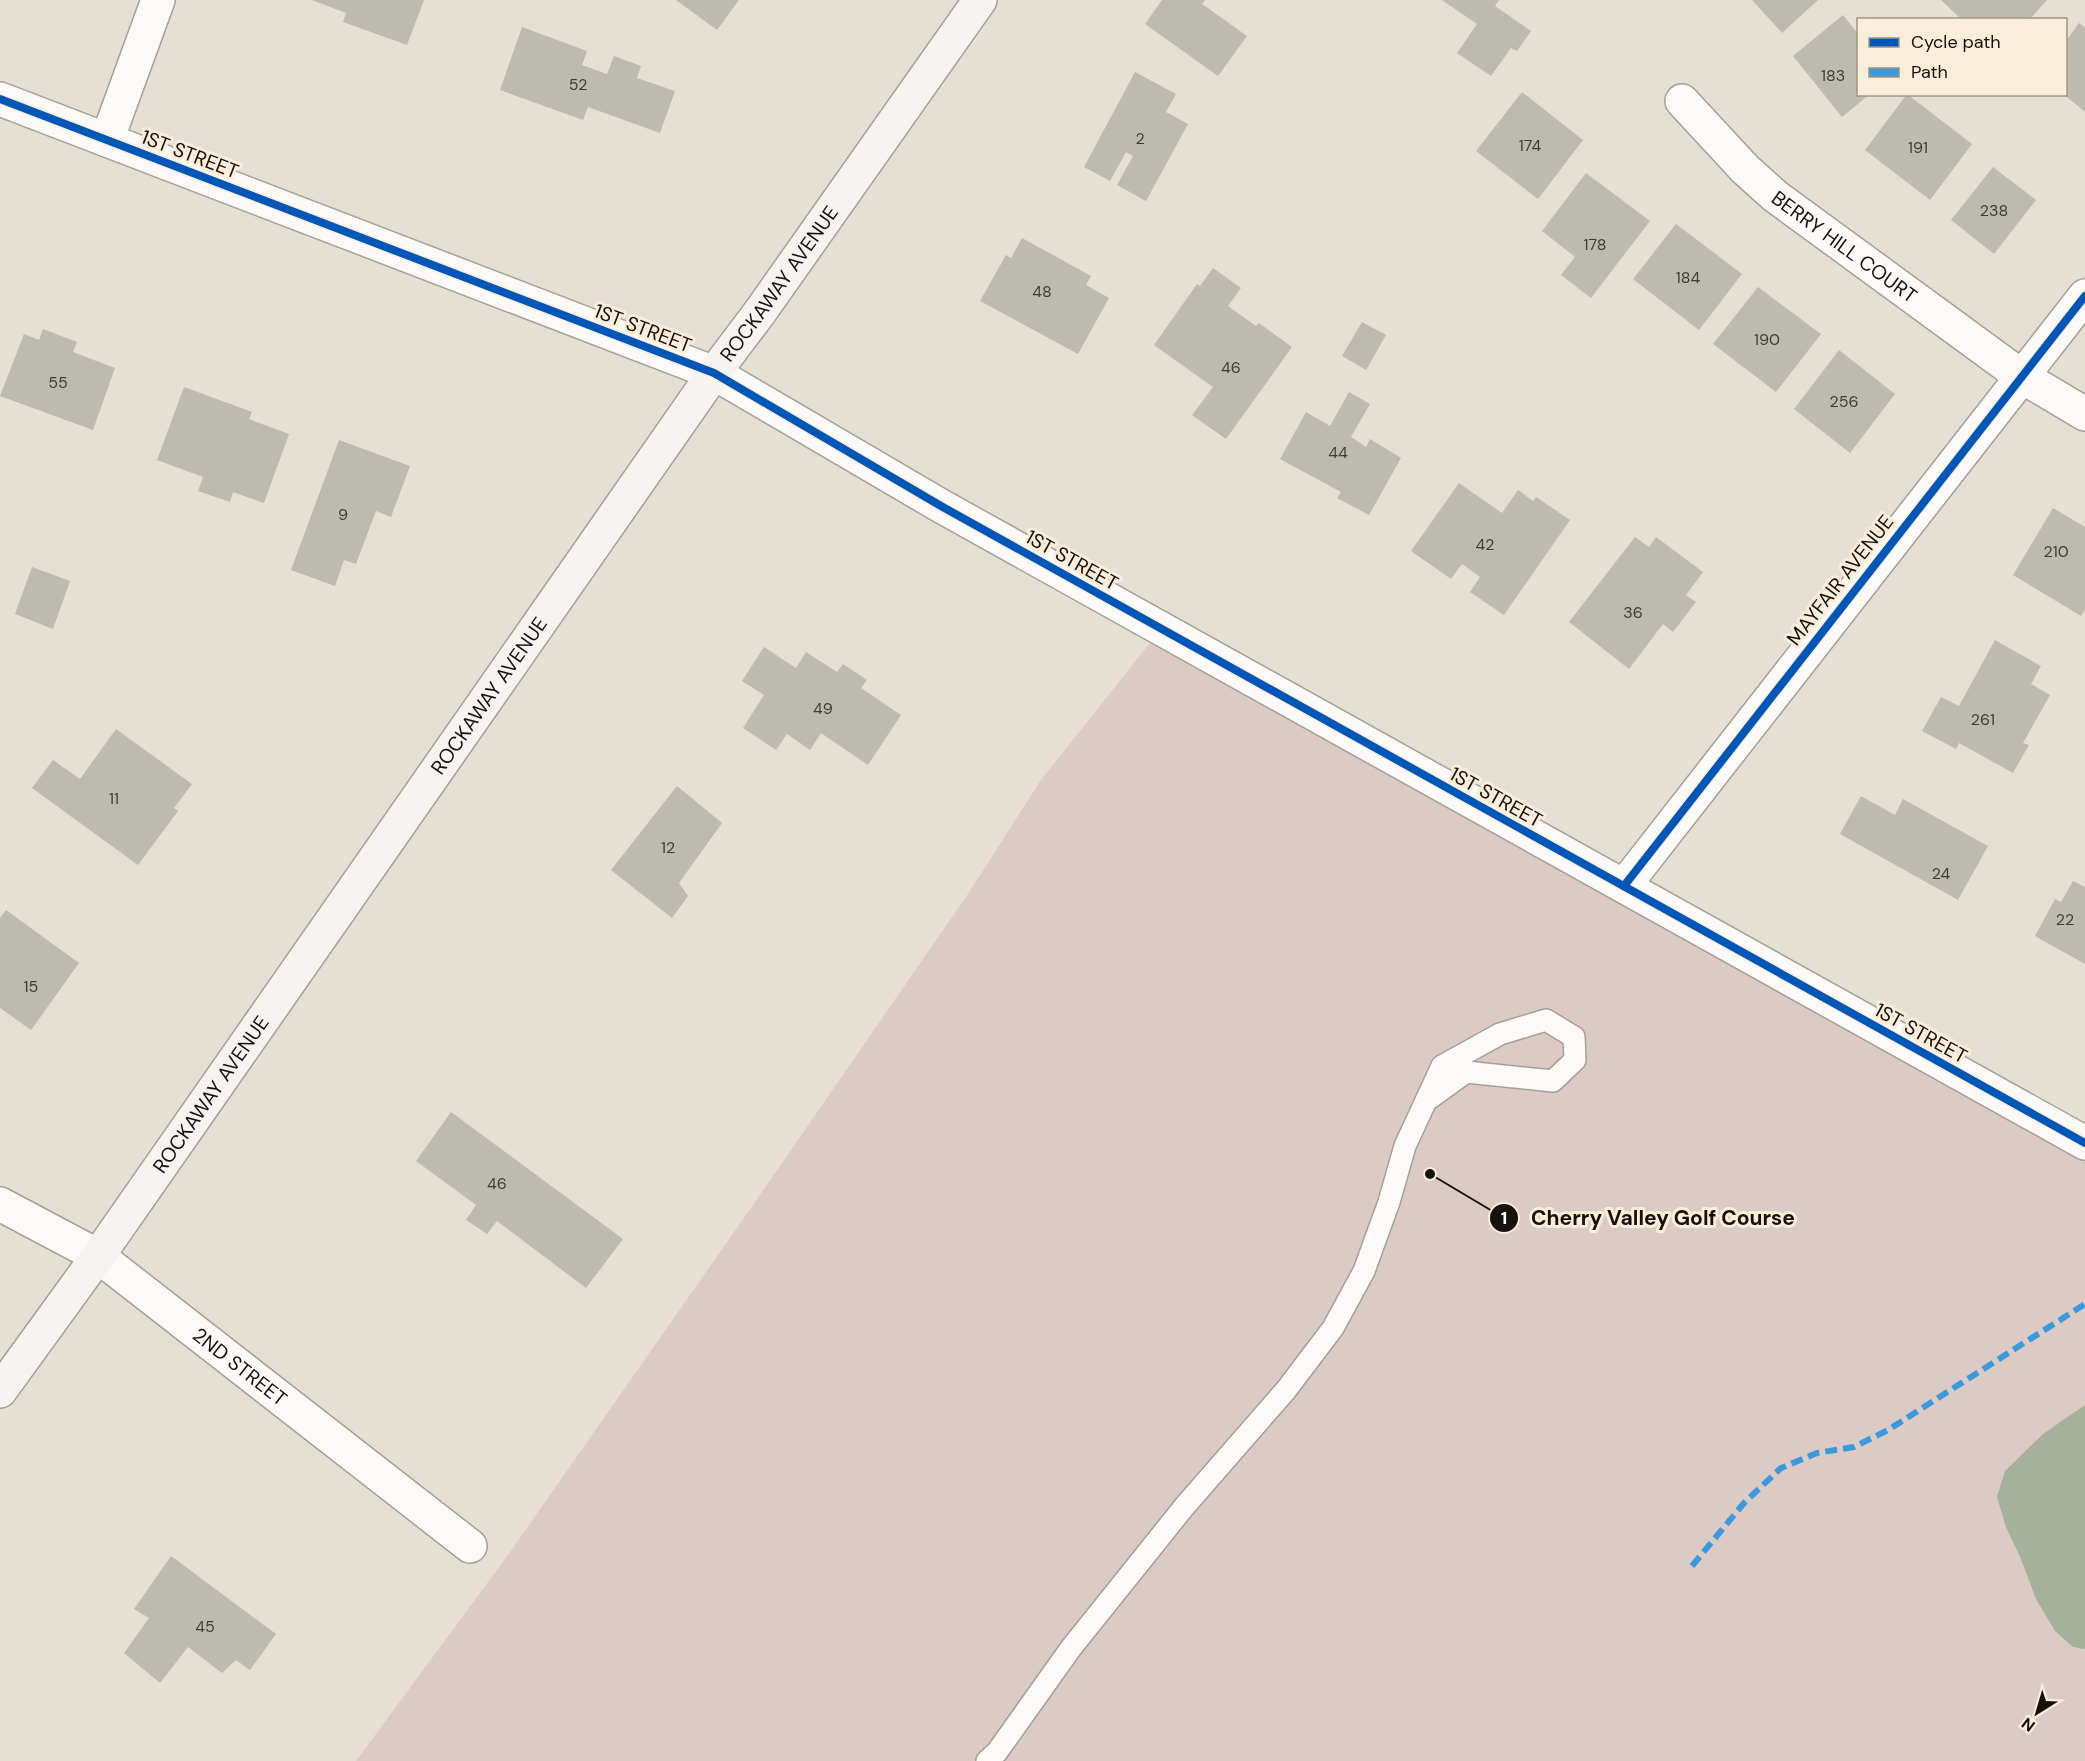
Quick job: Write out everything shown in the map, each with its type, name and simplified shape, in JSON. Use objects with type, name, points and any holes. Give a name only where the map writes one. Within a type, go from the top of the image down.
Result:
[{"type":"main road","name":"ROCKAWAY AVENUE","points":[[0,1391],[98,1256],[714,373],[760,312],[980,0]]},
{"type":"street","points":[[107,140],[158,0]]},
{"type":"street","name":"1ST STREET","points":[[0,99],[714,373],[931,501],[2085,1143]]},
{"type":"street","name":"BERRY HILL COURT","points":[[1682,101],[1744,169],[1775,196],[2021,376],[2085,414]]},
{"type":"street","name":"MAYFAIR AVENUE","points":[[1623,886],[2085,296]]},
{"type":"street","name":"2ND STREET","points":[[0,1204],[98,1256],[470,1546]]},
{"type":"lane","points":[[987,1761],[997,1752],[1071,1648],[1184,1507],[1286,1390],[1334,1328],[1364,1271],[1389,1202],[1405,1146],[1442,1066],[1500,1034],[1546,1020],[1574,1037],[1575,1060],[1553,1081],[1466,1072],[1426,1101]]},
{"type":"shaded area","points":[[1161,629],[2085,1143],[2085,1761],[356,1761],[508,1555],[753,1205],[968,894],[1041,780]]},
{"type":"shaded area","points":[[2085,1405],[2085,1649],[2073,1647],[2055,1631],[2036,1599],[2006,1527],[1997,1497],[2005,1471],[2043,1434]]},
{"type":"building","points":[[312,0],[424,0],[407,45],[343,22],[346,13]]},
{"type":"building","points":[[676,0],[739,0],[717,30]]},
{"type":"building","points":[[1162,0],[1205,0],[1202,4],[1247,36],[1218,76],[1145,24]]},
{"type":"building","points":[[1442,0],[1499,0],[1495,6],[1531,31],[1517,51],[1511,48],[1491,76],[1457,53],[1477,24]]},
{"type":"building","points":[[1752,0],[1818,0],[1782,33]]},
{"type":"building","points":[[1941,0],[2047,0],[2031,18],[1960,18]]},
{"type":"building","points":[[1843,15],[1857,33],[1857,96],[1868,96],[1842,117],[1793,56]]},
{"type":"building","points":[[2079,23],[2085,28],[2085,112],[2065,96],[2067,40]]},
{"type":"building","points":[[522,27],[587,51],[582,65],[607,74],[614,56],[641,66],[637,78],[675,91],[660,133],[588,107],[583,120],[500,90]]},
{"type":"building","points":[[1135,72],[1176,94],[1166,112],[1188,124],[1146,201],[1117,185],[1133,156],[1126,152],[1110,181],[1084,167]]},
{"type":"building","points":[[1522,92],[1583,140],[1538,199],[1476,151]]},
{"type":"building","points":[[1906,96],[1910,96],[1972,144],[1930,200],[1865,150]]},
{"type":"building","points":[[1993,167],[2036,200],[1994,254],[1951,220]]},
{"type":"building","points":[[1586,173],[1650,221],[1591,298],[1561,275],[1575,257],[1542,231]]},
{"type":"building","points":[[1676,224],[1742,274],[1699,330],[1633,279]]},
{"type":"building","points":[[1022,238],[1091,276],[1086,285],[1109,298],[1078,354],[980,301],[1006,255],[1011,258]]},
{"type":"building","points":[[1213,268],[1241,288],[1228,306],[1256,326],[1259,323],[1292,347],[1226,439],[1192,415],[1213,387],[1154,345],[1197,284],[1200,286]]},
{"type":"building","points":[[1758,287],[1821,334],[1776,392],[1713,344]]},
{"type":"building","points":[[1362,322],[1386,335],[1366,370],[1342,356]]},
{"type":"building","points":[[43,329],[77,342],[73,352],[115,368],[93,430],[0,396],[24,334],[39,340]]},
{"type":"building","points":[[1839,350],[1895,394],[1850,453],[1794,409]]},
{"type":"building","points":[[184,387],[252,412],[249,419],[289,434],[264,503],[233,492],[230,502],[198,491],[203,477],[157,460]]},
{"type":"building","points":[[1349,392],[1370,404],[1351,437],[1366,447],[1370,439],[1401,458],[1369,515],[1337,498],[1341,492],[1280,459],[1306,412],[1330,426]]},
{"type":"building","points":[[339,440],[410,466],[391,517],[376,511],[356,564],[344,560],[335,586],[291,570]]},
{"type":"building","points":[[1459,483],[1502,513],[1518,490],[1533,501],[1536,497],[1570,520],[1504,615],[1470,592],[1480,577],[1462,564],[1451,579],[1411,551]]},
{"type":"building","points":[[2053,508],[2085,527],[2085,609],[2081,616],[2013,575]]},
{"type":"building","points":[[1635,537],[1649,547],[1656,537],[1703,572],[1686,595],[1696,602],[1673,632],[1663,624],[1629,669],[1569,622]]},
{"type":"building","points":[[32,567],[70,581],[53,629],[15,614]]},
{"type":"building","points":[[1995,640],[2041,666],[2031,684],[2050,695],[2023,743],[2029,745],[2013,773],[1959,743],[1956,749],[1922,731],[1941,697],[1959,706]]},
{"type":"building","points":[[764,647],[796,668],[806,652],[837,672],[843,664],[867,680],[861,688],[901,715],[868,765],[821,733],[810,750],[787,734],[776,750],[743,728],[764,695],[742,681]]},
{"type":"building","points":[[116,729],[192,784],[174,808],[178,811],[138,865],[32,788],[53,760],[80,779]]},
{"type":"building","points":[[677,786],[722,823],[679,883],[688,896],[672,918],[611,870]]},
{"type":"building","points":[[1861,796],[1895,815],[1903,799],[1988,846],[1958,900],[1840,834]]},
{"type":"building","points":[[2073,881],[2085,887],[2085,964],[2035,936],[2055,899],[2061,902]]},
{"type":"building","points":[[6,910],[79,963],[31,1030],[0,1008],[0,918]]},
{"type":"building","points":[[451,1112],[623,1239],[586,1288],[497,1221],[487,1234],[466,1220],[476,1205],[416,1161]]},
{"type":"building","points":[[171,1556],[276,1634],[250,1670],[236,1660],[222,1673],[188,1647],[160,1683],[124,1653],[149,1618],[134,1609]]},
{"type":"marked path","points":[[1692,1566],[1744,1503],[1781,1468],[1817,1453],[1854,1447],[1888,1430],[2085,1304]]},
{"type":"cycle path","points":[[0,99],[714,373],[941,506],[2085,1143]]},
{"type":"cycle path","points":[[1624,886],[2085,296]]},
{"type":"place","name":"Cherry Valley Golf Course","points":[[1430,1174]]}]
